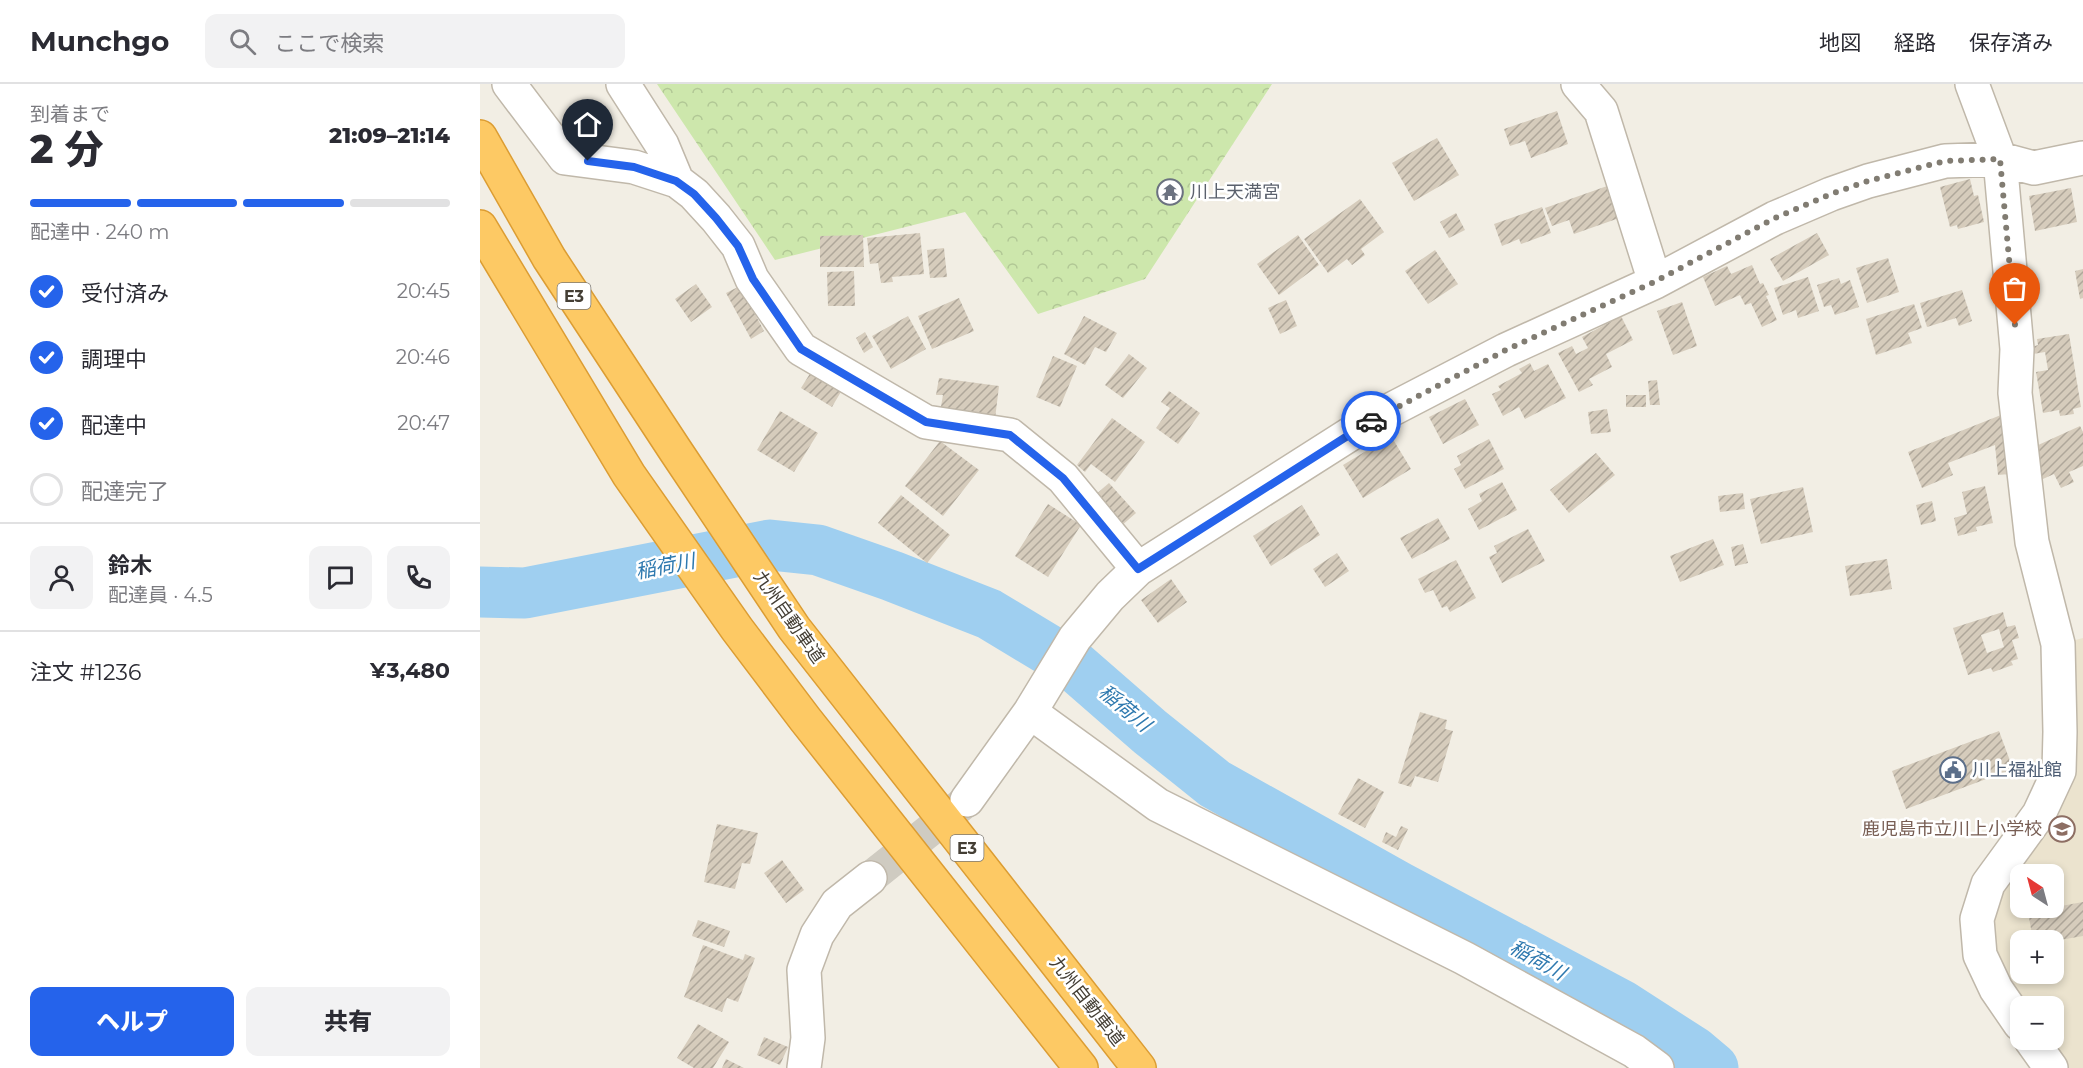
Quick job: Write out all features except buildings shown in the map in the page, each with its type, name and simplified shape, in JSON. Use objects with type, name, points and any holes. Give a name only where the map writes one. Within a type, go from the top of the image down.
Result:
[{"type":"highway","name":"九州自動車道","points":[[480,138],[549,258],[795,628],[1139,1068]]},
{"type":"highway","name":"E3","points":[[480,227],[629,475],[737,629],[1081,1068]]},
{"type":"street","points":[[509,84],[565,158],[634,167],[676,181],[694,194],[738,246],[753,279],[801,349],[926,422],[1010,435],[1063,478],[1138,569]]},
{"type":"street","points":[[623,84],[662,145],[676,181]]},
{"type":"street","points":[[1578,84],[1601,111],[1654,282]]},
{"type":"street","points":[[1971,84],[2000,159],[2017,349],[2015,393],[2032,542],[2058,644],[2059,771],[2039,814],[1988,884],[1977,919],[1980,955],[1996,989],[2010,1009]]},
{"type":"street","points":[[967,800],[1030,712],[1075,638],[1110,596],[1138,569],[1377,417],[1506,350],[1654,282],[1775,218],[1840,191],[1868,181],[1945,161],[2000,159],[2034,168],[2083,158]]},
{"type":"street","points":[[1030,712],[1158,805],[1464,958],[1634,1052],[1656,1068]]},
{"type":"street","points":[[804,1068],[808,1038],[804,970],[817,935],[837,904],[870,878]]},
{"type":"street","points":[[2038,1050],[2051,1068]]},
{"type":"shaded area","name":"鹿児島市立川上小学校","points":[[2083,638],[2083,1068],[2068,1068],[2055,1050],[2064,1050],[2064,996],[2022,996],[2015,984],[2064,984],[2064,930],[2010,930],[2010,976],[1992,947],[1989,917],[2010,879],[2010,918],[2064,918],[2064,864],[2019,864],[2069,789],[2068,642]]},
{"type":"green space","points":[[657,84],[1272,84],[1145,279],[1038,314],[965,212],[775,260]]},
{"type":"waterway","name":"稲荷川","points":[[480,592],[525,593],[770,545],[818,550],[892,576],[989,614],[1072,664],[1150,732],[1215,784],[1399,887],[1621,1005],[1694,1052],[1713,1068]]},
{"type":"tunnel","points":[[870,878],[965,802]]},
{"type":"way so far","points":[[1371,421],[1506,350],[1654,282],[1775,218],[1868,181],[1945,161],[2000,159],[2015,325]]},
{"type":"place","name":"川上天満宮","points":[[1170,192]]},
{"type":"place","name":"川上福祉館","points":[[1953,770]]},
{"type":"place","name":"鹿児島市立川上小学校","points":[[2062,829]]},
{"type":"route","points":[[588,161],[634,167],[676,181],[694,194],[738,246],[753,279],[801,349],[926,422],[1010,435],[1063,478],[1138,569],[1371,421]]}]
